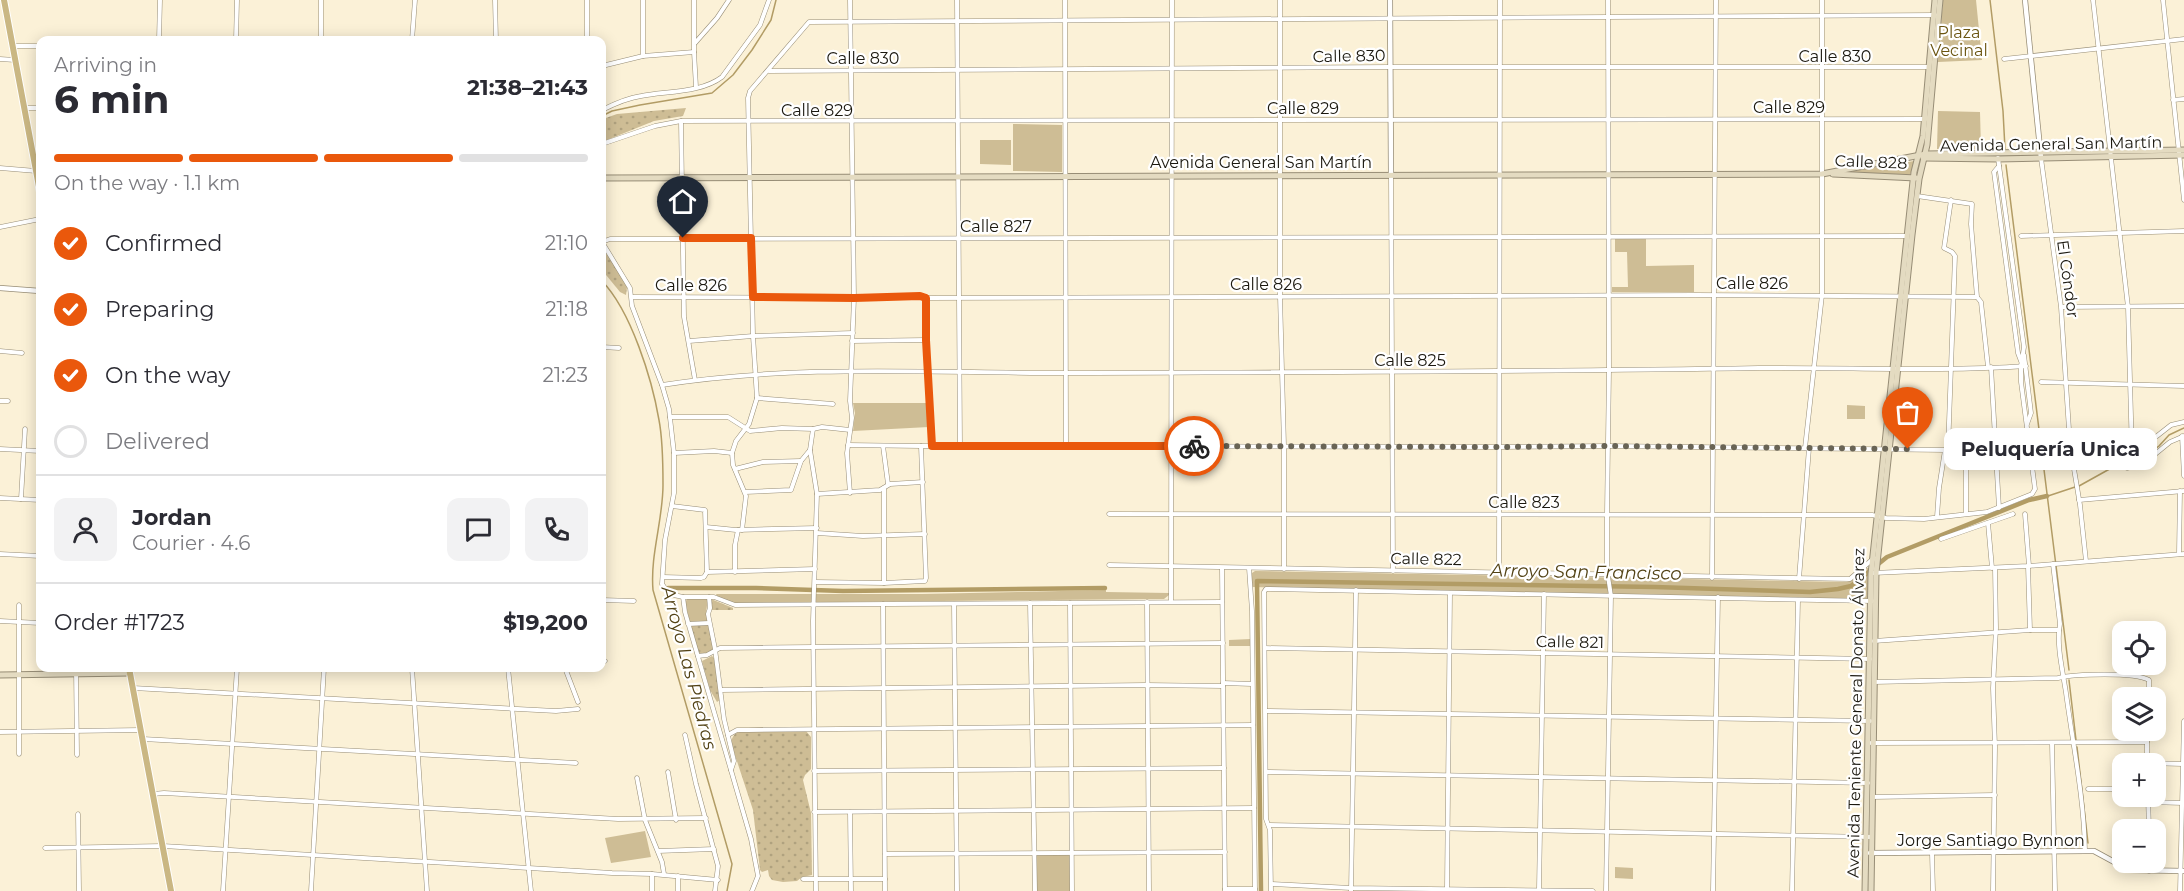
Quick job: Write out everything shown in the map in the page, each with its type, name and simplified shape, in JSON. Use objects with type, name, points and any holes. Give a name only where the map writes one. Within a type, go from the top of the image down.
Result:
[{"type":"main road","points":[[4,0],[36,166]]},
{"type":"main road","name":"Avenida Teniente General Donato Álvarez","points":[[1903,295],[1907,236],[1916,178],[1923,156],[1937,15],[1935,0]]},
{"type":"main road","name":"Avenida Teniente General Donato Álvarez","points":[[1923,156],[1929,68],[1940,0]]},
{"type":"main road","name":"Avenida General San Martín","points":[[606,178],[1822,174],[1923,156],[2182,153]]},
{"type":"main road","name":"Calle 828","points":[[1822,174],[1916,178]]},
{"type":"main road","name":"Avenida Teniente General Donato Álvarez","points":[[1871,721],[1875,558],[1903,295],[1917,196],[1916,178]]},
{"type":"main road","name":"Avenida Teniente General Donato Álvarez","points":[[1871,891],[1869,837],[1870,742],[1874,682],[1872,659],[1875,641],[1873,601]]},
{"type":"main road","points":[[0,675],[57,672]]},
{"type":"main road","points":[[130,672],[171,891]]},
{"type":"main road","name":"Avenida Teniente General Donato Álvarez","points":[[1869,837],[1872,796],[1870,783]]},
{"type":"main road","name":"Avenida Teniente General Donato Álvarez","points":[[1865,891],[1869,853]]},
{"type":"street","points":[[159,36],[160,0]]},
{"type":"street","points":[[236,36],[237,0]]},
{"type":"street","points":[[321,0],[321,36]]},
{"type":"street","points":[[412,36],[415,0]]},
{"type":"street","points":[[495,0],[496,36]]},
{"type":"street","points":[[587,0],[587,36]]},
{"type":"street","points":[[643,0],[643,56]]},
{"type":"street","points":[[694,0],[696,87]]},
{"type":"street","points":[[694,43],[717,18],[729,0]]},
{"type":"street","points":[[606,108],[639,96],[709,85],[722,77],[760,25],[769,0]]},
{"type":"street","points":[[850,0],[851,238],[854,298],[848,445],[850,493]]},
{"type":"street","points":[[957,0],[960,446]]},
{"type":"street","points":[[1065,0],[1066,445]]},
{"type":"street","points":[[1171,601],[1172,0]]},
{"type":"street","points":[[1280,0],[1280,296],[1284,446],[1284,569]]},
{"type":"street","points":[[1390,0],[1393,570]]},
{"type":"street","points":[[1499,572],[1502,69],[1500,0]]},
{"type":"street","points":[[1606,891],[1611,596],[1607,575],[1606,514],[1609,370],[1608,0]]},
{"type":"street","points":[[1712,578],[1716,0]]},
{"type":"street","points":[[1799,579],[1807,448],[1822,295],[1822,0]]},
{"type":"street","name":"El Cóndor","points":[[2025,0],[2050,234],[2061,308],[2070,445],[2079,497],[2086,561]]},
{"type":"street","points":[[2093,0],[2128,307],[2132,454]]},
{"type":"street","points":[[2163,0],[2173,100],[2182,153],[2184,200]]},
{"type":"street","points":[[735,572],[735,545],[746,502],[745,492],[732,462],[732,453],[736,441],[745,429],[755,408],[757,398],[753,336],[749,94],[811,21],[1937,15]]},
{"type":"street","points":[[2004,59],[2184,39]]},
{"type":"street","points":[[13,46],[36,46]]},
{"type":"street","points":[[606,65],[643,56],[694,52]]},
{"type":"street","points":[[0,59],[15,60]]},
{"type":"street","name":"Calle 830","points":[[768,71],[1390,67],[1929,68]]},
{"type":"street","points":[[2173,100],[2184,99]]},
{"type":"street","points":[[25,108],[36,108]]},
{"type":"street","name":"Calle 829","points":[[606,143],[655,126],[681,121],[1925,119]]},
{"type":"street","points":[[681,121],[684,317],[695,380]]},
{"type":"street","points":[[1998,156],[2012,249],[2024,354],[2022,365]]},
{"type":"street","points":[[848,445],[1608,446],[2029,451],[2026,424],[2031,413],[2018,352],[1994,172],[1999,166]]},
{"type":"street","points":[[0,168],[36,176]]},
{"type":"street","points":[[1917,196],[1971,203],[1977,297],[1981,302],[1989,367],[1999,508]]},
{"type":"street","points":[[1937,517],[1939,488],[1946,450],[1951,369],[1955,256],[1953,252],[1944,248],[1951,200]]},
{"type":"street","points":[[2000,204],[2005,200]]},
{"type":"street","points":[[0,227],[36,220]]},
{"type":"street","points":[[2021,236],[2184,231]]},
{"type":"street","name":"Calle 827","points":[[606,240],[959,237],[1907,236]]},
{"type":"street","points":[[606,249],[632,297],[632,306],[662,385],[670,417],[674,453],[672,506],[663,577],[666,592],[673,596],[716,597],[735,605],[1222,602]]},
{"type":"street","points":[[2005,249],[2012,249]]},
{"type":"street","points":[[0,288],[36,291]]},
{"type":"street","name":"Calle 826","points":[[632,297],[1903,295],[1977,297]]},
{"type":"street","points":[[926,298],[932,446]]},
{"type":"street","points":[[2061,308],[2184,306]]},
{"type":"street","points":[[688,341],[753,336],[853,333]]},
{"type":"street","points":[[852,341],[926,340]]},
{"type":"street","points":[[606,347],[619,348]]},
{"type":"street","points":[[0,351],[22,353]]},
{"type":"street","name":"Calle 825","points":[[662,385],[755,373],[1282,371],[1391,373],[1814,367],[1951,369],[2022,365]]},
{"type":"street","points":[[2041,382],[2184,386]]},
{"type":"street","points":[[757,398],[833,404]]},
{"type":"street","points":[[0,401],[8,401]]},
{"type":"street","points":[[670,417],[724,417],[745,429],[759,432],[822,427],[850,430]]},
{"type":"street","points":[[2157,436],[2171,425],[2184,423]]},
{"type":"street","points":[[21,499],[25,429]]},
{"type":"street","points":[[813,429],[810,450],[817,494],[813,688],[816,891]]},
{"type":"street","points":[[2127,468],[2144,464],[2170,442],[2183,436],[2184,476]]},
{"type":"street","points":[[2070,445],[2131,442]]},
{"type":"street","points":[[883,446],[886,486],[883,537],[884,583]]},
{"type":"street","points":[[815,584],[925,581],[921,446]]},
{"type":"street","points":[[0,449],[36,451]]},
{"type":"street","points":[[745,492],[789,491],[801,460],[810,450]]},
{"type":"street","points":[[674,453],[714,451],[732,453]]},
{"type":"street","points":[[1966,451],[1966,513]]},
{"type":"street","name":"Calle 823","points":[[1109,514],[1804,514],[1920,519],[1987,512],[2032,494],[2035,489],[2029,451]]},
{"type":"street","points":[[735,469],[763,462],[801,460]]},
{"type":"street","points":[[817,494],[880,490],[886,486],[923,482]]},
{"type":"street","points":[[1874,573],[2029,566],[2181,554],[2182,491],[2079,497]]},
{"type":"street","points":[[0,498],[36,500]]},
{"type":"street","points":[[663,577],[701,578],[707,572],[704,509],[672,506]]},
{"type":"street","points":[[1941,539],[2013,514]]},
{"type":"street","points":[[2025,514],[2030,630]]},
{"type":"street","points":[[1988,523],[1994,568],[1995,632],[1993,891]]},
{"type":"street","points":[[706,527],[817,531],[883,537],[925,534]]},
{"type":"street","points":[[0,554],[36,556]]},
{"type":"street","name":"Calle 822","points":[[1109,565],[1850,579],[1875,558]]},
{"type":"street","points":[[2055,564],[2059,630],[2085,851]]},
{"type":"street","points":[[1222,568],[1225,890],[1256,890],[1252,615],[1249,568]]},
{"type":"street","points":[[707,572],[815,569]]},
{"type":"street","name":"Calle 822","points":[[1265,648],[1266,589],[1873,601]]},
{"type":"street","points":[[1351,889],[1356,590]]},
{"type":"street","points":[[1447,890],[1450,593]]},
{"type":"street","points":[[1539,891],[1544,594]]},
{"type":"street","points":[[683,597],[688,624],[751,840],[757,872],[752,891]]},
{"type":"street","points":[[709,597],[709,623],[734,761],[731,771]]},
{"type":"street","points":[[1713,891],[1718,597]]},
{"type":"street","points":[[606,600],[634,601]]},
{"type":"street","points":[[1792,891],[1798,600]]},
{"type":"street","points":[[1147,602],[1149,891]]},
{"type":"street","points":[[1030,603],[1035,891]]},
{"type":"street","points":[[1070,603],[1072,891]]},
{"type":"street","points":[[883,604],[885,891]]},
{"type":"street","points":[[954,604],[957,891]]},
{"type":"street","points":[[19,605],[19,754]]},
{"type":"street","points":[[0,621],[36,623]]},
{"type":"street","points":[[688,624],[709,623]]},
{"type":"street","points":[[1875,641],[1995,632],[2059,630]]},
{"type":"street","points":[[698,656],[707,655],[715,649],[814,646],[1223,643]]},
{"type":"street","points":[[1265,648],[1266,819],[1269,825],[1271,891]]},
{"type":"street","name":"Calle 821","points":[[1265,648],[1872,659]]},
{"type":"street","points":[[76,672],[77,755]]},
{"type":"street","points":[[224,891],[237,672]]},
{"type":"street","points":[[311,891],[324,672]]},
{"type":"street","points":[[412,672],[427,891]]},
{"type":"street","points":[[508,672],[531,891]]},
{"type":"street","points":[[567,672],[578,702]]},
{"type":"street","points":[[1874,682],[2134,676],[2145,677],[2150,682],[2150,687]]},
{"type":"street","points":[[721,690],[1253,684]]},
{"type":"street","points":[[133,688],[556,711],[578,709]]},
{"type":"street","points":[[713,704],[722,702]]},
{"type":"street","points":[[1266,711],[1871,721]]},
{"type":"street","points":[[2180,891],[2184,721]]},
{"type":"street","points":[[728,735],[741,730],[1253,725]]},
{"type":"street","points":[[0,732],[141,730]]},
{"type":"street","points":[[685,735],[718,866],[715,891]]},
{"type":"street","points":[[143,739],[576,763]]},
{"type":"street","points":[[1870,742],[2146,742],[2146,753]]},
{"type":"street","points":[[2052,743],[2055,891]]},
{"type":"street","points":[[2166,764],[2183,764]]},
{"type":"street","points":[[814,771],[1224,768]]},
{"type":"street","points":[[668,772],[676,820]]},
{"type":"street","points":[[1266,772],[1870,783]]},
{"type":"street","points":[[637,778],[645,820],[658,851],[664,874]]},
{"type":"street","points":[[2088,789],[2112,789]]},
{"type":"street","points":[[153,794],[229,796],[645,820],[706,819]]},
{"type":"street","points":[[1872,796],[1995,795]]},
{"type":"street","points":[[2166,802],[2183,803]]},
{"type":"street","points":[[814,812],[1254,808]]},
{"type":"street","points":[[850,812],[850,891]]},
{"type":"street","points":[[78,814],[80,891]]},
{"type":"street","points":[[1269,825],[1869,837]]},
{"type":"street","points":[[45,848],[163,846],[612,873],[664,874],[718,880]]},
{"type":"street","points":[[658,851],[714,849]]},
{"type":"street","points":[[885,854],[1072,851],[1225,852]]},
{"type":"street","name":"Jorge Santiago Bynnon","points":[[1869,853],[2094,851],[2112,861]]},
{"type":"street","points":[[1932,853],[1933,891]]},
{"type":"street","name":"Jorge Santiago Bynnon","points":[[2166,871],[2182,871]]},
{"type":"street","points":[[652,874],[652,891]]},
{"type":"street","points":[[678,876],[678,891]]},
{"type":"street","points":[[803,879],[851,881],[885,879]]},
{"type":"street","points":[[1272,884],[1351,889],[1593,891]]},
{"type":"green space","name":"Plaza Vecinal","points":[[1943,0],[1976,0],[1982,60],[1938,62]]},
{"type":"green space","points":[[686,108],[683,116],[654,121],[606,140],[606,118],[617,114]]},
{"type":"green space","points":[[1938,111],[1980,112],[1981,149],[1937,149]]},
{"type":"green space","points":[[1013,124],[1062,125],[1062,172],[1013,171]]},
{"type":"green space","points":[[980,140],[1011,140],[1011,165],[980,164]]},
{"type":"green space","points":[[1914,161],[1910,176],[1852,173],[1853,171]]},
{"type":"green space","points":[[1615,239],[1646,239],[1646,266],[1694,265],[1694,292],[1612,292],[1612,287],[1628,287],[1627,252],[1615,252]]},
{"type":"green space","points":[[606,254],[627,287],[626,295],[620,292],[606,275]]},
{"type":"green space","points":[[853,403],[929,403],[929,427],[853,431],[855,413]]},
{"type":"green space","points":[[1847,405],[1865,406],[1865,419],[1847,419]]},
{"type":"green space","points":[[1865,568],[1870,568],[1867,599],[1252,587],[1252,573],[1255,571],[1847,582],[1855,579]]},
{"type":"green space","points":[[1106,590],[1106,592],[1169,593],[1169,595],[1164,599],[733,603],[716,594],[922,594]]},
{"type":"green space","points":[[688,598],[708,598],[706,613],[708,622],[690,622],[685,602]]},
{"type":"green space","points":[[711,599],[733,608],[733,610],[712,610]]},
{"type":"green space","points":[[691,625],[708,625],[714,648],[711,652],[699,655]]},
{"type":"green space","points":[[1251,639],[1251,646],[1229,646],[1229,640]]},
{"type":"green space","points":[[712,656],[720,700],[717,702],[710,690],[702,661]]},
{"type":"green space","points":[[806,731],[811,737],[811,769],[803,780],[811,813],[812,875],[802,877],[797,881],[772,880],[768,870],[762,872],[760,870],[753,810],[731,741],[735,734],[740,732]]},
{"type":"green space","points":[[645,831],[651,857],[611,863],[605,838]]},
{"type":"green space","points":[[1070,854],[1071,891],[1036,891],[1036,855]]},
{"type":"green space","points":[[1615,867],[1633,868],[1633,879],[1615,878]]},
{"type":"waterway","name":"Arroyo Las Piedras","points":[[606,114],[640,105],[712,93],[733,75],[752,50],[771,20],[776,0]]},
{"type":"waterway","points":[[1990,0],[2003,111],[2005,149]]},
{"type":"waterway","points":[[2006,165],[2069,670]]},
{"type":"waterway","name":"Arroyo Las Piedras","points":[[606,286],[631,327],[646,366],[656,403],[661,436],[663,485],[653,564],[653,590],[732,864],[727,891]]},
{"type":"waterway","name":"Arroyo San Francisco","points":[[2079,486],[2124,461],[2146,456],[2169,435],[2184,428]]},
{"type":"waterway","name":"Arroyo San Francisco","points":[[2048,496],[2075,487]]},
{"type":"waterway","name":"Arroyo San Francisco","points":[[1261,891],[1257,581],[1655,587],[1810,592],[1838,589],[1851,586],[1887,557],[2029,500],[2047,496]]},
{"type":"waterway","points":[[668,588],[843,591],[1105,588]]},
{"type":"waterway","points":[[2069,680],[2076,740]]},
{"type":"waterway","points":[[2077,747],[2088,843]]},
{"type":"way so far","points":[[1194,446],[1908,449]]},
{"type":"place","name":"Peluquería Unica","points":[[1908,449]]},
{"type":"route","points":[[683,238],[751,238],[753,297],[920,296],[926,298],[932,446],[1194,446]]}]
